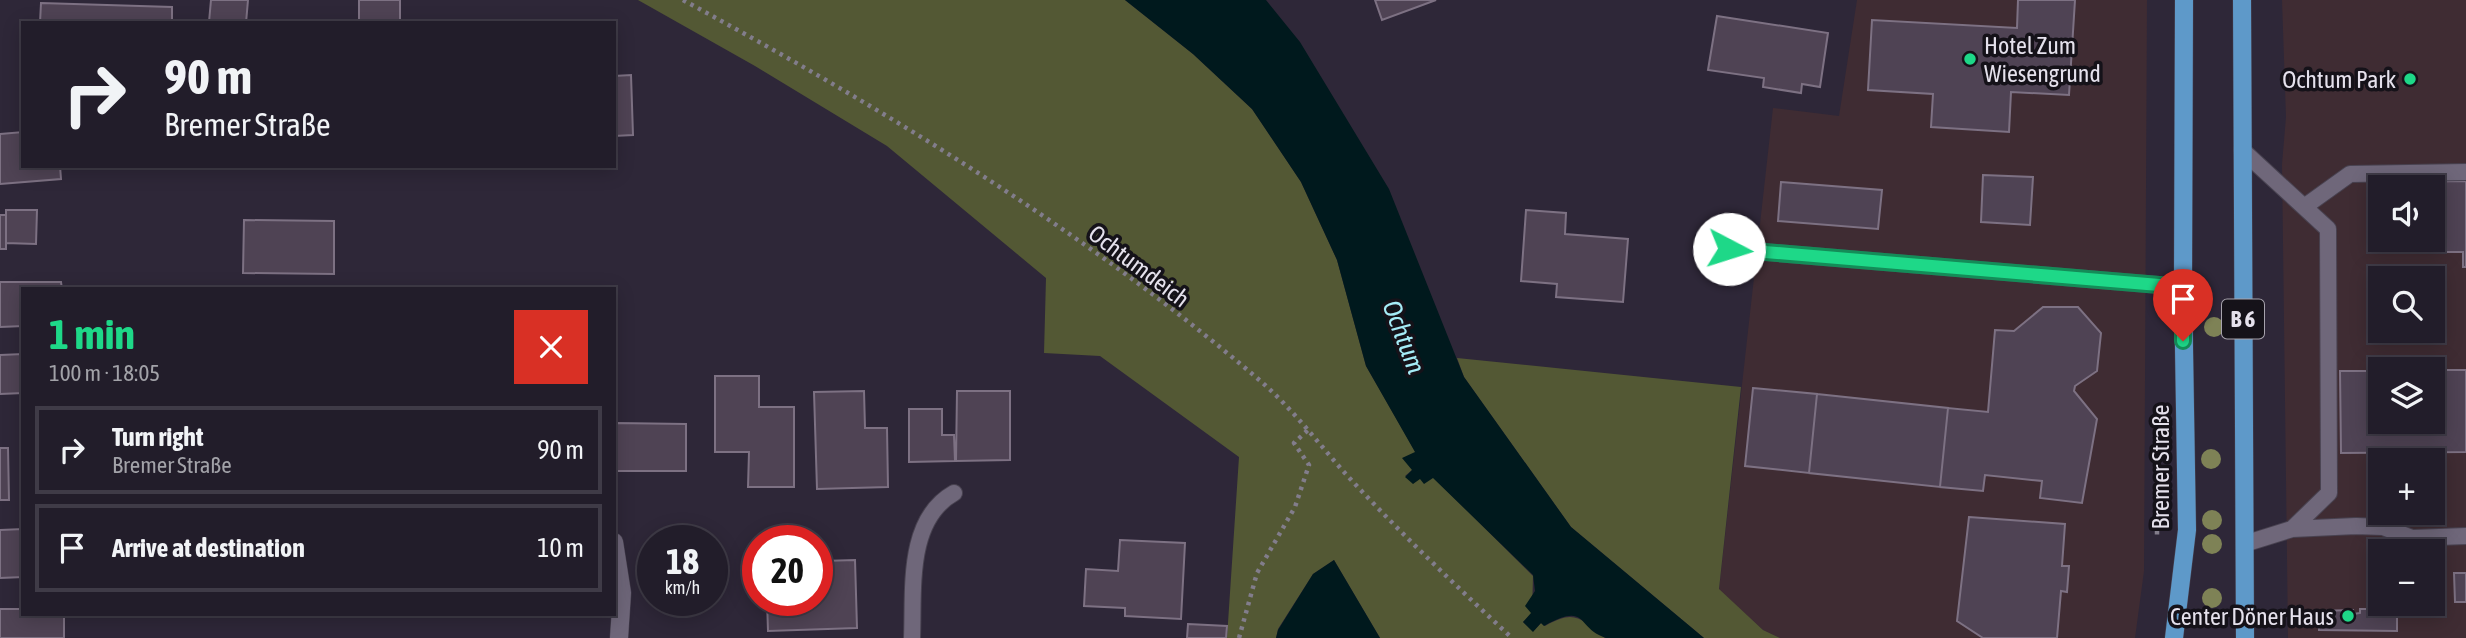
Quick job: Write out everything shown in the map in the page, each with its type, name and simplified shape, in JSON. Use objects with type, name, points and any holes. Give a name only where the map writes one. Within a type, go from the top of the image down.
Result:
[{"type":"main road","name":"Bremer Straße","points":[[2174,638],[2187,530],[2183,287],[2184,0]]},
{"type":"main road","name":"B 6","points":[[2242,0],[2245,638]]},
{"type":"street","points":[[616,555],[622,593],[619,638]]},
{"type":"lane","points":[[2242,150],[2328,229],[2329,493],[2292,529]]},
{"type":"lane","points":[[2304,207],[2350,174],[2466,172]]},
{"type":"lane","points":[[1729,249],[2183,287]]},
{"type":"lane","points":[[912,638],[916,547],[940,501],[954,493]]},
{"type":"lane","points":[[2244,544],[2292,529],[2356,526],[2383,527],[2412,538],[2466,536]]},
{"type":"path","name":"Ochtumdeich","points":[[683,0],[817,73],[1002,189],[1128,278],[1258,379],[1309,429],[1343,471],[1512,638]]},
{"type":"path","points":[[1239,638],[1257,573],[1294,507],[1309,465],[1294,443],[1309,429]]},
{"type":"shaded area","points":[[1857,0],[2147,0],[2144,571],[2135,638],[1780,638],[1763,630],[1719,590],[1773,108],[1839,116]]},
{"type":"shaded area","points":[[2282,0],[2466,0],[2466,638],[2288,638],[2282,164],[2286,117]]},
{"type":"green space","points":[[638,0],[1125,0],[1193,54],[1252,109],[1301,182],[1337,260],[1366,366],[1416,453],[1412,470],[1405,476],[1433,477],[1533,576],[1532,613],[1523,622],[1533,631],[1541,623],[1545,626],[1571,617],[1583,621],[1605,638],[1380,638],[1334,560],[1313,574],[1278,629],[1276,638],[1227,638],[1239,457],[1100,356],[1044,353],[1046,278],[887,146],[755,66]]},
{"type":"green space","points":[[1457,358],[1741,387],[1719,589],[1763,630],[1780,638],[1704,638],[1571,527],[1464,377]]},
{"type":"water","name":"Ochtum","points":[[1125,0],[1266,0],[1300,42],[1389,189],[1464,377],[1571,527],[1704,638],[1606,638],[1575,616],[1558,619],[1544,626],[1541,623],[1533,632],[1523,622],[1531,613],[1525,606],[1535,591],[1533,575],[1433,478],[1424,484],[1420,479],[1413,484],[1405,477],[1412,470],[1402,458],[1415,452],[1366,366],[1337,260],[1301,182],[1252,109],[1193,54]]},
{"type":"water","points":[[1334,560],[1380,638],[1276,638],[1278,630],[1313,574]]},
{"type":"building","points":[[211,0],[248,0],[246,21],[209,21]]},
{"type":"building","points":[[359,0],[400,0],[400,21],[359,21]]},
{"type":"building","points":[[1375,0],[1436,0],[1382,20]]},
{"type":"building","name":"Hotel Zum Wiesengrund","points":[[2018,0],[2075,0],[2069,95],[2011,92],[2009,132],[1931,127],[1933,94],[1868,90],[1872,20],[2017,28]]},
{"type":"building","points":[[41,3],[172,7],[172,21],[40,21]]},
{"type":"building","points":[[1717,16],[1828,33],[1820,87],[1802,84],[1801,93],[1763,87],[1764,78],[1708,70]]},
{"type":"building","points":[[631,75],[633,135],[616,136],[616,76]]},
{"type":"building","points":[[21,132],[21,168],[60,168],[61,179],[0,184],[0,134]]},
{"type":"building","points":[[1983,175],[2033,177],[2030,225],[1981,222]]},
{"type":"building","points":[[2445,181],[2466,181],[2466,267],[2463,267],[2463,252],[2445,252]]},
{"type":"building","points":[[1781,182],[1882,190],[1878,229],[1778,221]]},
{"type":"building","points":[[6,210],[37,210],[36,244],[6,243]]},
{"type":"building","points":[[1526,210],[1566,213],[1565,234],[1628,239],[1623,302],[1556,297],[1557,284],[1521,281]]},
{"type":"building","points":[[0,215],[6,215],[6,249],[0,249]]},
{"type":"building","points":[[244,220],[334,221],[334,274],[243,273]]},
{"type":"building","points":[[0,282],[61,282],[62,287],[21,287],[21,326],[0,327]]},
{"type":"building","points":[[2043,307],[2078,307],[2101,333],[2097,371],[2075,386],[2074,391],[2097,419],[2082,503],[2040,498],[2042,481],[1985,475],[1983,491],[1940,487],[1948,408],[1988,412],[1995,330],[2014,331]]},
{"type":"building","points":[[21,354],[21,393],[0,394],[0,355]]},
{"type":"building","points":[[2445,370],[2466,370],[2466,452],[2445,452],[2445,448],[2368,448],[2368,453],[2341,453],[2340,371],[2368,371],[2368,434],[2445,434]]},
{"type":"building","points":[[715,376],[759,376],[759,407],[794,407],[794,487],[748,487],[749,452],[715,452]]},
{"type":"building","points":[[1753,388],[1817,394],[1809,473],[1745,466]]},
{"type":"building","points":[[864,391],[865,428],[887,428],[888,487],[817,489],[814,392]]},
{"type":"building","points":[[957,391],[1010,391],[1010,460],[956,461]]},
{"type":"building","points":[[1817,394],[1948,408],[1940,487],[1809,473]]},
{"type":"building","points":[[909,409],[942,409],[942,435],[954,435],[955,461],[909,462]]},
{"type":"building","points":[[616,423],[686,424],[686,471],[616,471]]},
{"type":"building","points":[[0,448],[8,448],[9,500],[0,500]]},
{"type":"building","points":[[1969,517],[2065,524],[2062,566],[2069,566],[2067,592],[2061,591],[2057,638],[1983,638],[1957,621]]},
{"type":"building","points":[[21,529],[21,577],[0,578],[0,530]]},
{"type":"building","points":[[1120,540],[1185,543],[1181,619],[1125,616],[1125,608],[1084,606],[1086,569],[1118,571]]},
{"type":"building","points":[[855,560],[857,628],[768,631],[768,616],[833,616],[833,561]]},
{"type":"building","points":[[2454,573],[2466,573],[2466,602],[2455,602]]},
{"type":"building","points":[[0,609],[21,609],[21,616],[64,616],[64,638],[0,638]]},
{"type":"building","points":[[2360,609],[2368,609],[2368,616],[2397,616],[2397,631],[2319,630],[2318,611],[2353,610],[2353,614],[2360,613]]},
{"type":"building","points":[[1188,624],[1227,626],[1226,638],[1187,638]]},
{"type":"place","name":"Hotel Zum Wiesengrund","points":[[1970,59]]},
{"type":"place","name":"Ochtum Park","points":[[2410,79]]},
{"type":"place","name":"Center Döner Haus","points":[[2348,616]]},
{"type":"route","points":[[1729,249],[2183,287],[2183,341]]}]
